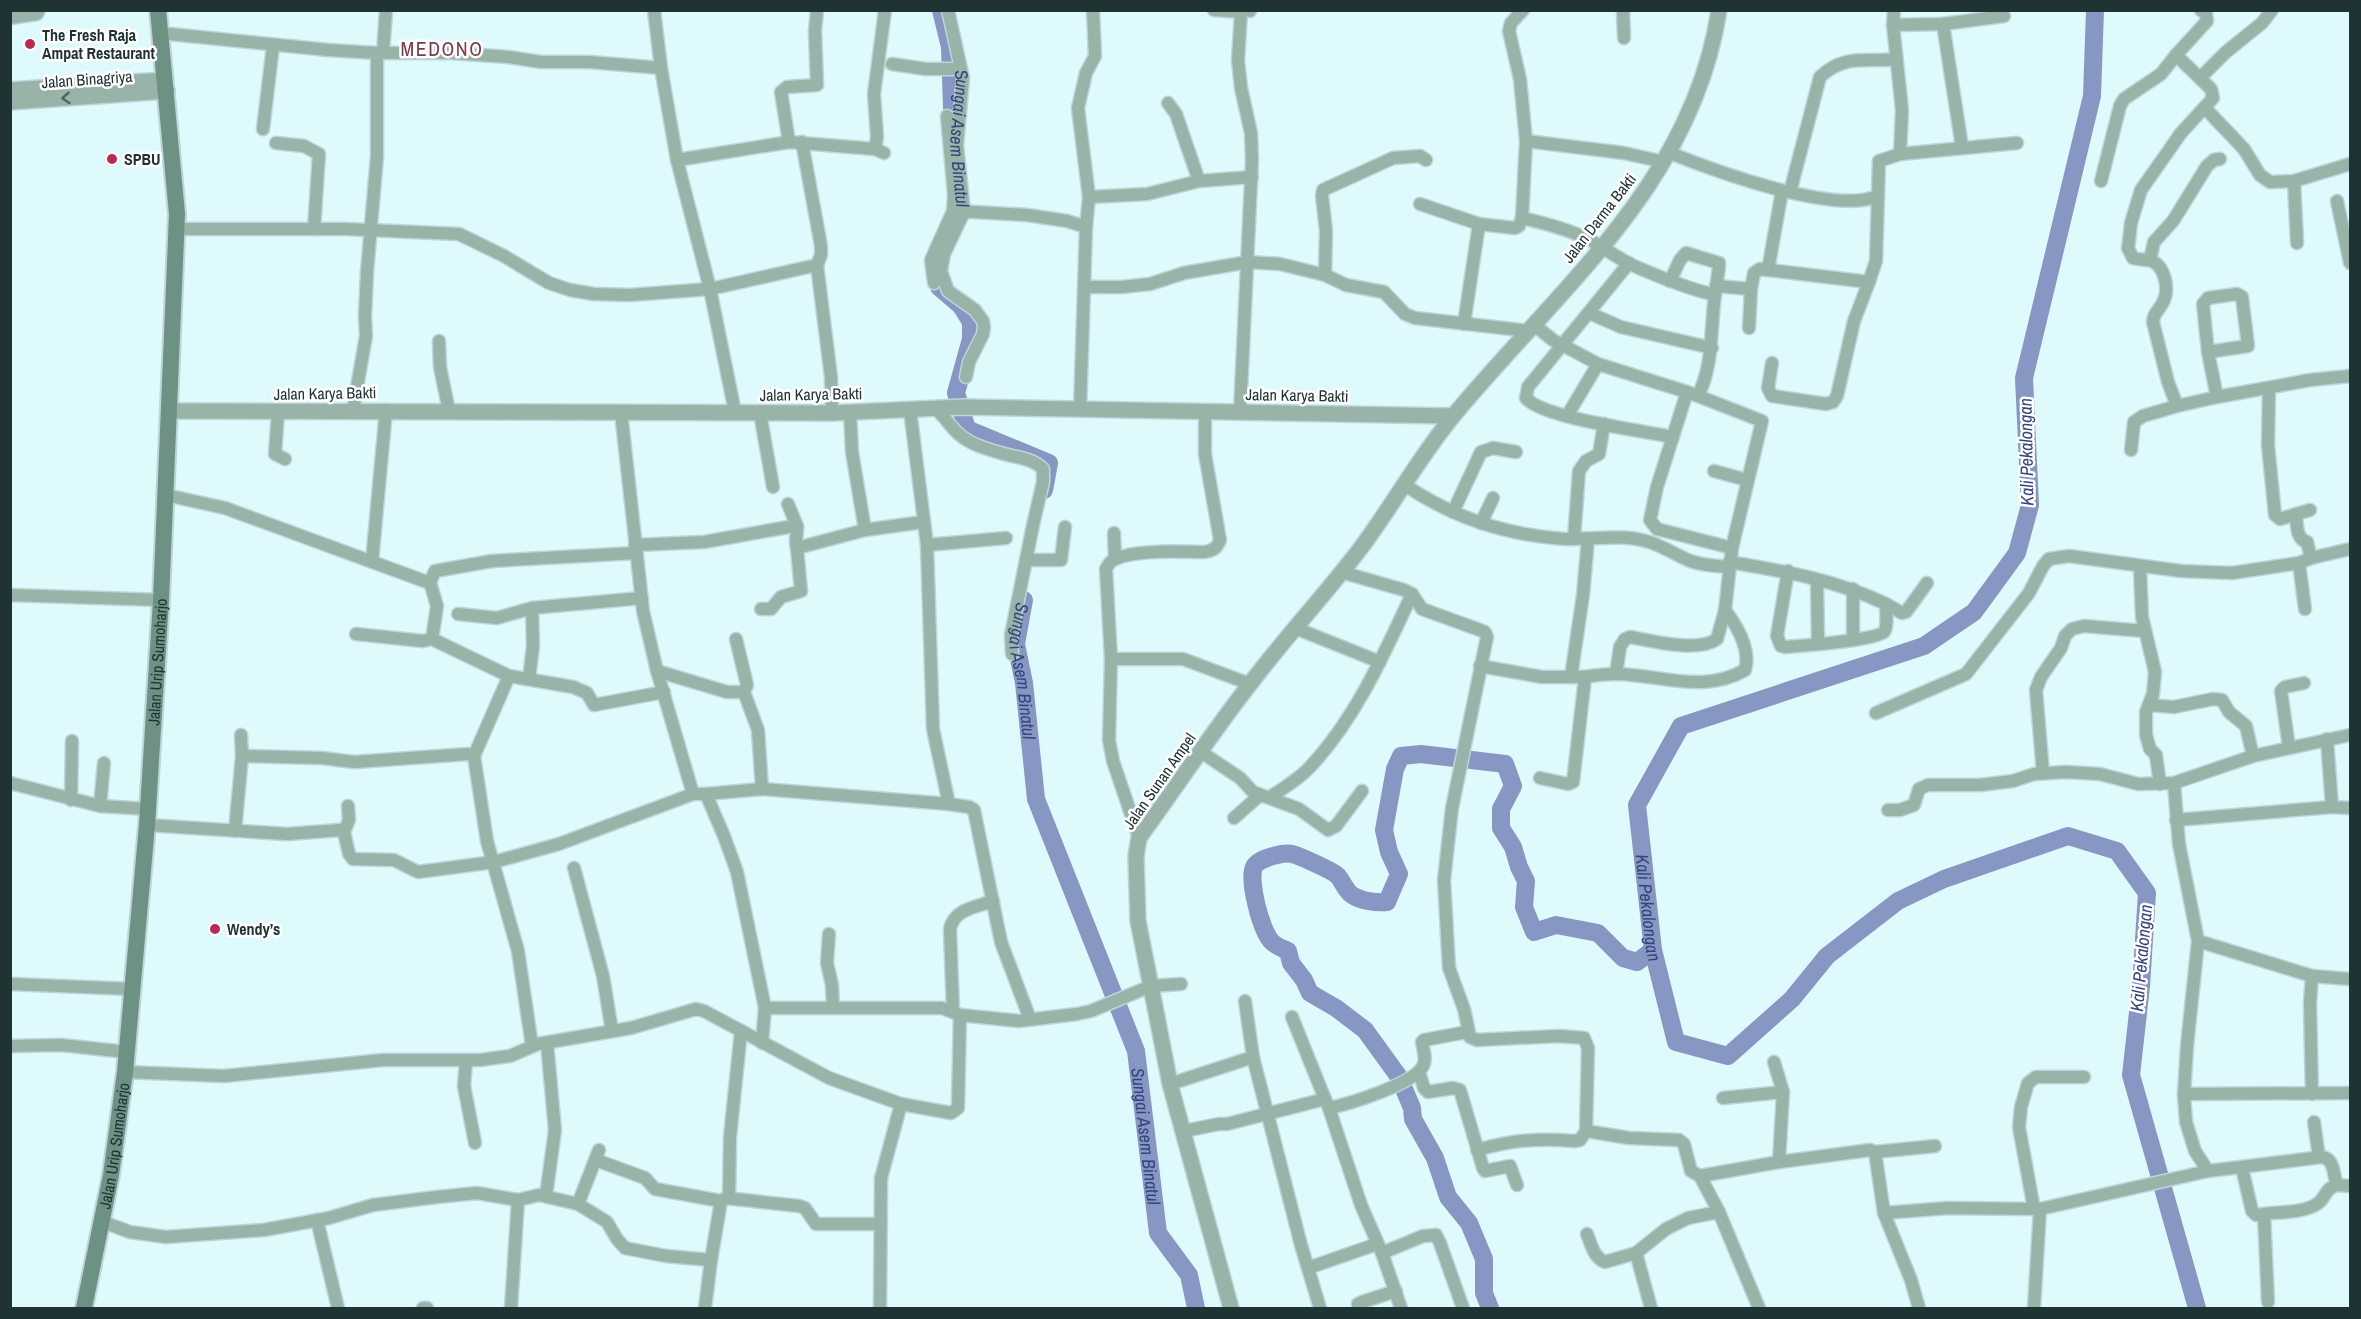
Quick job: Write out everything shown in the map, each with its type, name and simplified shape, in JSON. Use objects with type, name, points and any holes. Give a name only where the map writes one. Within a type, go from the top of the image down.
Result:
[{"type":"main road","name":"Jalan Urip Sumoharjo","points":[[84,1308],[103,1222],[125,1072],[148,817],[161,600],[177,199],[159,10]]},
{"type":"street","points":[[10,18],[32,16],[39,10]]},
{"type":"street","points":[[352,410],[366,336],[364,316],[377,156],[380,53],[386,10]]},
{"type":"street","points":[[654,10],[661,68],[677,160],[710,289],[735,412]]},
{"type":"street","points":[[789,142],[781,92],[787,87],[817,85],[814,31],[817,10]]},
{"type":"street","points":[[677,160],[789,142],[880,151],[874,94],[885,10]]},
{"type":"street","points":[[934,283],[936,260],[958,211],[957,145],[962,92],[948,10]]},
{"type":"street","points":[[1080,410],[1089,197],[1078,108],[1086,73],[1095,56],[1094,10]]},
{"type":"street","points":[[1214,10],[1255,10]]},
{"type":"street","points":[[1420,204],[1479,224],[1515,228],[1519,226],[1522,218],[1526,141],[1520,79],[1509,31],[1510,22],[1523,10]]},
{"type":"street","points":[[1623,10],[1624,38]]},
{"type":"street","name":"Jalan Darma Bakti","points":[[1453,416],[1532,328],[1616,256],[1697,94],[1714,44],[1719,10]]},
{"type":"street","points":[[1894,10],[1893,25],[1902,110],[1900,154]]},
{"type":"street","points":[[2101,182],[2120,106],[2124,99],[2161,74],[2207,21],[2206,14],[2201,10]]},
{"type":"street","points":[[2200,78],[2226,52],[2262,23],[2272,10]]},
{"type":"street","points":[[1240,412],[1252,177],[1251,133],[1241,88],[1238,60],[1247,11]]},
{"type":"street","points":[[1893,25],[1943,24],[2004,16]]},
{"type":"street","points":[[1943,24],[1962,147]]},
{"type":"street","points":[[160,33],[273,46],[380,53],[452,53],[508,57],[541,63],[589,62],[661,68]]},
{"type":"street","points":[[263,129],[273,46]]},
{"type":"street","points":[[2176,55],[2213,92],[2213,98],[2181,132],[2141,190],[2136,203],[2128,248],[2133,258],[2150,261],[2158,266],[2167,285],[2164,302],[2153,316],[2153,322],[2168,382],[2177,406]]},
{"type":"street","points":[[1768,270],[1786,191],[1820,77],[1849,61],[1896,59]]},
{"type":"street","points":[[892,64],[939,70],[959,69]]},
{"type":"street","name":"Jalan Binagriya","points":[[10,90],[34,94],[166,86]]},
{"type":"street","name":"Jalan Binagriya","points":[[10,102],[34,94]]},
{"type":"street","points":[[1168,104],[1176,114],[1199,181]]},
{"type":"street","points":[[2205,108],[2244,149],[2260,175],[2270,182],[2295,181],[2350,164]]},
{"type":"street","points":[[947,116],[954,195],[958,211]]},
{"type":"street","points":[[1526,141],[1667,158],[1786,191],[1855,202],[1878,196]]},
{"type":"street","points":[[276,142],[304,146],[320,155],[314,229]]},
{"type":"street","points":[[802,142],[821,246],[821,255],[817,265],[830,367],[832,413]]},
{"type":"street","points":[[1772,363],[1768,388],[1772,396],[1826,404],[1833,402],[1837,396],[1854,321],[1876,261],[1880,160],[1900,154],[2017,143]]},
{"type":"street","points":[[1325,275],[1326,231],[1323,190],[1397,157],[1420,156],[1426,160]]},
{"type":"street","points":[[2150,261],[2154,242],[2158,236],[2169,227],[2210,163],[2220,159]]},
{"type":"street","points":[[1089,197],[1147,194],[1199,181],[1252,177]]},
{"type":"street","points":[[2295,181],[2297,243]]},
{"type":"street","points":[[2337,201],[2350,263]]},
{"type":"street","points":[[958,211],[1027,215],[1067,221],[1086,227]]},
{"type":"street","points":[[1522,218],[1566,230],[1671,281],[1715,290],[1751,289]]},
{"type":"street","points":[[1464,324],[1479,224]]},
{"type":"street","points":[[177,229],[372,230],[459,234],[504,256],[549,283],[570,290],[630,296],[710,289],[817,265]]},
{"type":"street","points":[[1671,281],[1680,260],[1686,253],[1719,263],[1712,348],[1707,374],[1693,394],[1673,437],[1651,507],[1652,524],[1657,529],[1732,548]]},
{"type":"street","points":[[1616,256],[1589,313],[1554,340],[1525,393],[1526,399],[1535,407],[1567,416],[1673,437]]},
{"type":"street","points":[[936,260],[944,286],[975,310],[983,321],[984,327],[969,362],[966,377]]},
{"type":"street","points":[[1085,287],[1150,284],[1184,273],[1248,262],[1296,266],[1325,275],[1346,285],[1384,292],[1405,314],[1416,318],[1464,324],[1532,328],[1598,364],[1693,394],[1762,421],[1732,548],[1725,610],[1719,636],[1710,644],[1670,644],[1630,637],[1625,639],[1620,647],[1616,674]]},
{"type":"street","points":[[1749,328],[1751,289],[1756,270],[1869,282]]},
{"type":"street","points":[[2208,352],[2248,346],[2241,295],[2204,300],[2208,352],[2217,397]]},
{"type":"street","points":[[1589,313],[1621,327],[1712,348]]},
{"type":"street","points":[[439,341],[440,367],[449,411]]},
{"type":"street","points":[[1567,416],[1598,364]]},
{"type":"street","points":[[2131,450],[2132,426],[2143,416],[2217,397],[2310,380],[2350,376]]},
{"type":"street","points":[[2269,389],[2268,445],[2274,512],[2280,519],[2310,510]]},
{"type":"street","points":[[948,407],[945,416],[961,437],[1002,453],[1033,461],[1043,469],[1044,483],[1011,635],[1012,654]]},
{"type":"street","name":"Jalan Karya Bakti","points":[[169,411],[832,413],[948,407],[1453,416]]},
{"type":"street","points":[[910,410],[927,544],[933,729],[949,804]]},
{"type":"street","points":[[372,562],[386,411]]},
{"type":"street","points":[[278,412],[275,454],[285,459]]},
{"type":"street","points":[[621,412],[642,598],[657,671],[699,794],[724,836],[737,872],[765,1008],[762,1043]]},
{"type":"street","points":[[850,412],[852,453],[866,530]]},
{"type":"street","points":[[1139,838],[1113,761],[1109,740],[1111,659],[1106,576],[1109,563],[1114,559],[1143,554],[1205,552],[1218,546],[1220,540],[1204,448],[1205,412]]},
{"type":"street","points":[[760,413],[773,487]]},
{"type":"street","name":"Jalan Sunan Ampel","points":[[1231,1308],[1170,1084],[1138,921],[1136,856],[1139,838],[1250,684],[1357,553],[1453,416]]},
{"type":"street","points":[[1574,539],[1579,471],[1586,461],[1599,454],[1604,424]]},
{"type":"street","points":[[1453,512],[1481,452],[1493,448],[1516,452]]},
{"type":"street","points":[[1714,471],[1747,480]]},
{"type":"street","points":[[1405,485],[1427,500],[1481,524],[1524,534],[1574,539],[1609,537],[1647,541],[1693,562],[1788,571],[1853,588],[1902,613],[1906,612],[1927,584]]},
{"type":"street","points":[[166,495],[225,508],[430,582]]},
{"type":"street","points":[[1481,524],[1493,498]]},
{"type":"street","points":[[761,609],[771,609],[781,597],[801,591],[795,541],[798,535],[797,526],[789,504]]},
{"type":"street","points":[[2296,514],[2300,540],[2307,542],[2311,558]]},
{"type":"street","points":[[797,548],[866,530],[923,522]]},
{"type":"street","points":[[432,639],[437,606],[430,582],[435,571],[492,561],[704,542],[797,526]]},
{"type":"street","points":[[1027,560],[1061,560],[1065,527]]},
{"type":"street","points":[[1114,533],[1114,559]]},
{"type":"street","points":[[927,544],[1006,538]]},
{"type":"street","points":[[1571,677],[1582,605],[1588,538]]},
{"type":"street","points":[[1876,713],[1966,674],[2029,593],[2049,559],[2069,556],[2181,572],[2232,573],[2299,564],[2311,558],[2350,549]]},
{"type":"street","points":[[2299,564],[2305,609]]},
{"type":"street","points":[[2140,567],[2144,631],[2155,672],[2153,694],[2145,712],[2146,735],[2150,749],[2156,755],[2160,784]]},
{"type":"street","points":[[1788,571],[1778,642],[1780,646],[1853,640],[1884,632],[1886,604]]},
{"type":"street","points":[[1341,572],[1390,585],[1412,594],[1422,609],[1428,613],[1485,632],[1487,637],[1452,808],[1444,880],[1449,968],[1464,1009],[1467,1032],[1470,1037],[1477,1040],[1558,1036],[1584,1038],[1588,1048],[1587,1131],[1580,1140],[1574,1142],[1531,1138],[1477,1150]]},
{"type":"street","points":[[1817,580],[1818,644]]},
{"type":"street","points":[[1853,588],[1853,640]]},
{"type":"street","points":[[1234,818],[1310,767],[1337,733],[1380,662],[1412,594]]},
{"type":"street","points":[[10,595],[161,600]]},
{"type":"street","points":[[458,614],[497,618],[532,608],[642,598]]},
{"type":"street","points":[[529,679],[533,646],[532,608]]},
{"type":"street","points":[[1480,666],[1542,676],[1585,678],[1616,674],[1704,683],[1720,681],[1747,668],[1740,629],[1725,610]]},
{"type":"street","points":[[2043,773],[2036,690],[2041,677],[2061,648],[2065,636],[2072,630],[2084,626],[2144,631]]},
{"type":"street","points":[[1295,628],[1380,662]]},
{"type":"street","points":[[356,634],[412,640],[432,639],[509,676],[574,687],[587,693],[594,705],[664,692]]},
{"type":"street","points":[[736,639],[747,685],[744,692],[758,730],[762,789]]},
{"type":"street","points":[[1111,659],[1183,659],[1250,684]]},
{"type":"street","points":[[657,671],[727,692],[744,692]]},
{"type":"street","points":[[509,676],[474,756],[487,841],[518,951],[532,1046]]},
{"type":"street","points":[[1540,778],[1568,784],[1573,782],[1585,678]]},
{"type":"street","points":[[2289,747],[2281,691],[2285,687],[2304,683]]},
{"type":"street","points":[[2149,705],[2174,707],[2213,699],[2222,700],[2229,712],[2247,726],[2253,756]]},
{"type":"street","points":[[235,831],[242,756],[241,735]]},
{"type":"street","points":[[1888,810],[1900,810],[1914,805],[1919,789],[1928,785],[1989,784],[2043,773],[2100,774],[2138,784],[2174,783],[2253,756],[2350,735]]},
{"type":"street","points":[[2327,739],[2332,807]]},
{"type":"street","points":[[71,800],[72,741]]},
{"type":"street","points":[[1201,752],[1240,778],[1252,792],[1299,809],[1328,830],[1336,826],[1362,791]]},
{"type":"street","points":[[242,756],[322,758],[354,762],[468,754],[474,756]]},
{"type":"street","points":[[100,806],[104,763]]},
{"type":"street","points":[[10,783],[71,800],[148,817],[235,831],[287,834],[332,830],[344,832]]},
{"type":"street","points":[[2174,783],[2176,820],[2185,886],[2198,941],[2184,1094],[2186,1122],[2195,1150],[2208,1171]]},
{"type":"street","points":[[348,806],[349,820],[344,832],[349,854],[353,859],[394,860],[418,872],[494,862],[559,844],[699,794],[762,789],[969,807],[974,810],[1006,960],[1030,1019]]},
{"type":"street","points":[[2176,820],[2332,807],[2350,808]]},
{"type":"street","points":[[574,868],[603,976],[612,1031]]},
{"type":"street","points":[[125,1072],[224,1076],[383,1060],[466,1061],[510,1056],[532,1046],[612,1031],[696,1009],[704,1011],[829,1078],[901,1104],[951,1113],[956,1112],[958,1108],[951,922],[958,913],[993,901]]},
{"type":"street","points":[[829,934],[827,963],[832,985],[833,1008]]},
{"type":"street","points":[[2198,941],[2312,976],[2350,979]]},
{"type":"street","points":[[2312,976],[2310,1003],[2312,1094]]},
{"type":"street","points":[[10,984],[133,989]]},
{"type":"street","points":[[765,1008],[942,1008],[956,1013],[1012,1020],[1030,1019],[1091,1011],[1151,986],[1181,984]]},
{"type":"street","points":[[1245,1000],[1253,1057],[1320,1308]]},
{"type":"street","points":[[1292,1017],[1327,1103],[1361,1205],[1401,1308]]},
{"type":"street","points":[[705,1308],[711,1260],[725,1199],[741,1032]]},
{"type":"street","points":[[1184,1131],[1374,1095],[1413,1075],[1425,1061],[1422,1042],[1424,1040],[1467,1032]]},
{"type":"street","points":[[546,1196],[555,1130],[547,1043]]},
{"type":"street","points":[[10,1046],[61,1045],[127,1052]]},
{"type":"street","points":[[1170,1084],[1253,1057]]},
{"type":"street","points":[[466,1061],[465,1097],[475,1143]]},
{"type":"street","points":[[1774,1062],[1783,1092],[1779,1162]]},
{"type":"street","points":[[1413,1075],[1428,1092],[1453,1088],[1460,1090],[1485,1171],[1510,1166],[1517,1185]]},
{"type":"street","points":[[2034,1308],[2037,1209],[2019,1127],[2021,1107],[2028,1083],[2036,1077],[2084,1077]]},
{"type":"street","points":[[1723,1098],[1783,1092]]},
{"type":"street","points":[[2184,1094],[2350,1093]]},
{"type":"street","points":[[880,1308],[881,1178],[901,1104]]},
{"type":"street","points":[[2314,1122],[2319,1157]]},
{"type":"street","points":[[1587,1131],[1629,1138],[1679,1140],[1684,1144],[1691,1171],[1700,1176],[1719,1212],[1759,1308]]},
{"type":"street","points":[[1700,1176],[1779,1162],[1870,1150],[1875,1152],[1935,1146]]},
{"type":"street","points":[[1875,1152],[1884,1214],[1911,1280],[1919,1308]]},
{"type":"street","points":[[578,1204],[597,1155],[645,1178],[655,1189],[799,1206],[805,1208],[816,1224],[881,1224]]},
{"type":"street","points":[[1884,1214],[1948,1208],[2037,1209],[2208,1171],[2319,1157],[2326,1157],[2331,1162],[2337,1185]]},
{"type":"street","points":[[2242,1168],[2254,1214],[2303,1209],[2316,1205],[2327,1189],[2337,1185],[2350,1186]]},
{"type":"street","points":[[103,1222],[130,1232],[166,1237],[264,1230],[316,1220],[373,1205],[437,1197],[477,1193],[518,1200],[538,1195],[578,1204],[607,1222],[617,1239],[626,1248],[666,1256],[711,1260]]},
{"type":"street","points":[[511,1308],[518,1200]]},
{"type":"street","points":[[1587,1234],[1600,1260],[1611,1261],[1636,1253],[1674,1224],[1688,1218],[1719,1212]]},
{"type":"street","points":[[2264,1214],[2268,1302]]},
{"type":"street","points":[[316,1220],[338,1308]]},
{"type":"street","points":[[1308,1268],[1427,1235],[1436,1235],[1463,1308]]},
{"type":"street","points":[[1636,1253],[1651,1308]]},
{"type":"street","points":[[1359,1308],[1358,1304],[1362,1302],[1396,1291]]},
{"type":"waterway","name":"Sungai Asem Binatul","points":[[941,10],[950,47],[953,138]]},
{"type":"waterway","name":"Kali Pekalongan","points":[[2095,10],[2092,96],[2024,378],[2030,505],[2017,553],[1974,612],[1924,646],[1681,726],[1637,805],[1653,950],[1676,1042],[1728,1056],[1792,999],[1827,956],[1898,901],[1944,879],[2068,836],[2117,851],[2147,893],[2141,986],[2131,1075],[2197,1308]]},
{"type":"waterway","name":"Sungai Asem Binatul","points":[[936,262],[935,273],[939,287],[961,306],[971,322],[971,339],[956,393],[967,429],[1049,463],[1044,490]]},
{"type":"waterway","name":"Sungai Asem Binatul","points":[[1024,600],[1016,644],[1024,683],[1036,799],[1136,1051],[1158,1233],[1189,1275],[1196,1308]]},
{"type":"waterway","points":[[1490,1308],[1484,1293],[1484,1259],[1469,1223],[1448,1197],[1435,1158],[1413,1119],[1412,1108],[1399,1077],[1365,1030],[1336,1008],[1310,993],[1304,980],[1291,963],[1288,951],[1274,943],[1268,936],[1254,894],[1254,867],[1260,861],[1272,856],[1292,854],[1338,876],[1352,895],[1369,901],[1387,902],[1399,874],[1389,852],[1384,830],[1395,769],[1401,756],[1421,754],[1505,764],[1513,786],[1501,809],[1501,828],[1513,847],[1526,881],[1524,907],[1534,932],[1556,925],[1598,933],[1623,958],[1637,962],[1653,950]]},
{"type":"place","name":"The Fresh Raja Ampat Restaurant","points":[[30,44]]},
{"type":"place","name":"SPBU","points":[[112,159]]},
{"type":"place","name":"Wendy’s","points":[[215,929]]},
{"type":"district","name":"MEDONO","points":[[442,48]]}]
